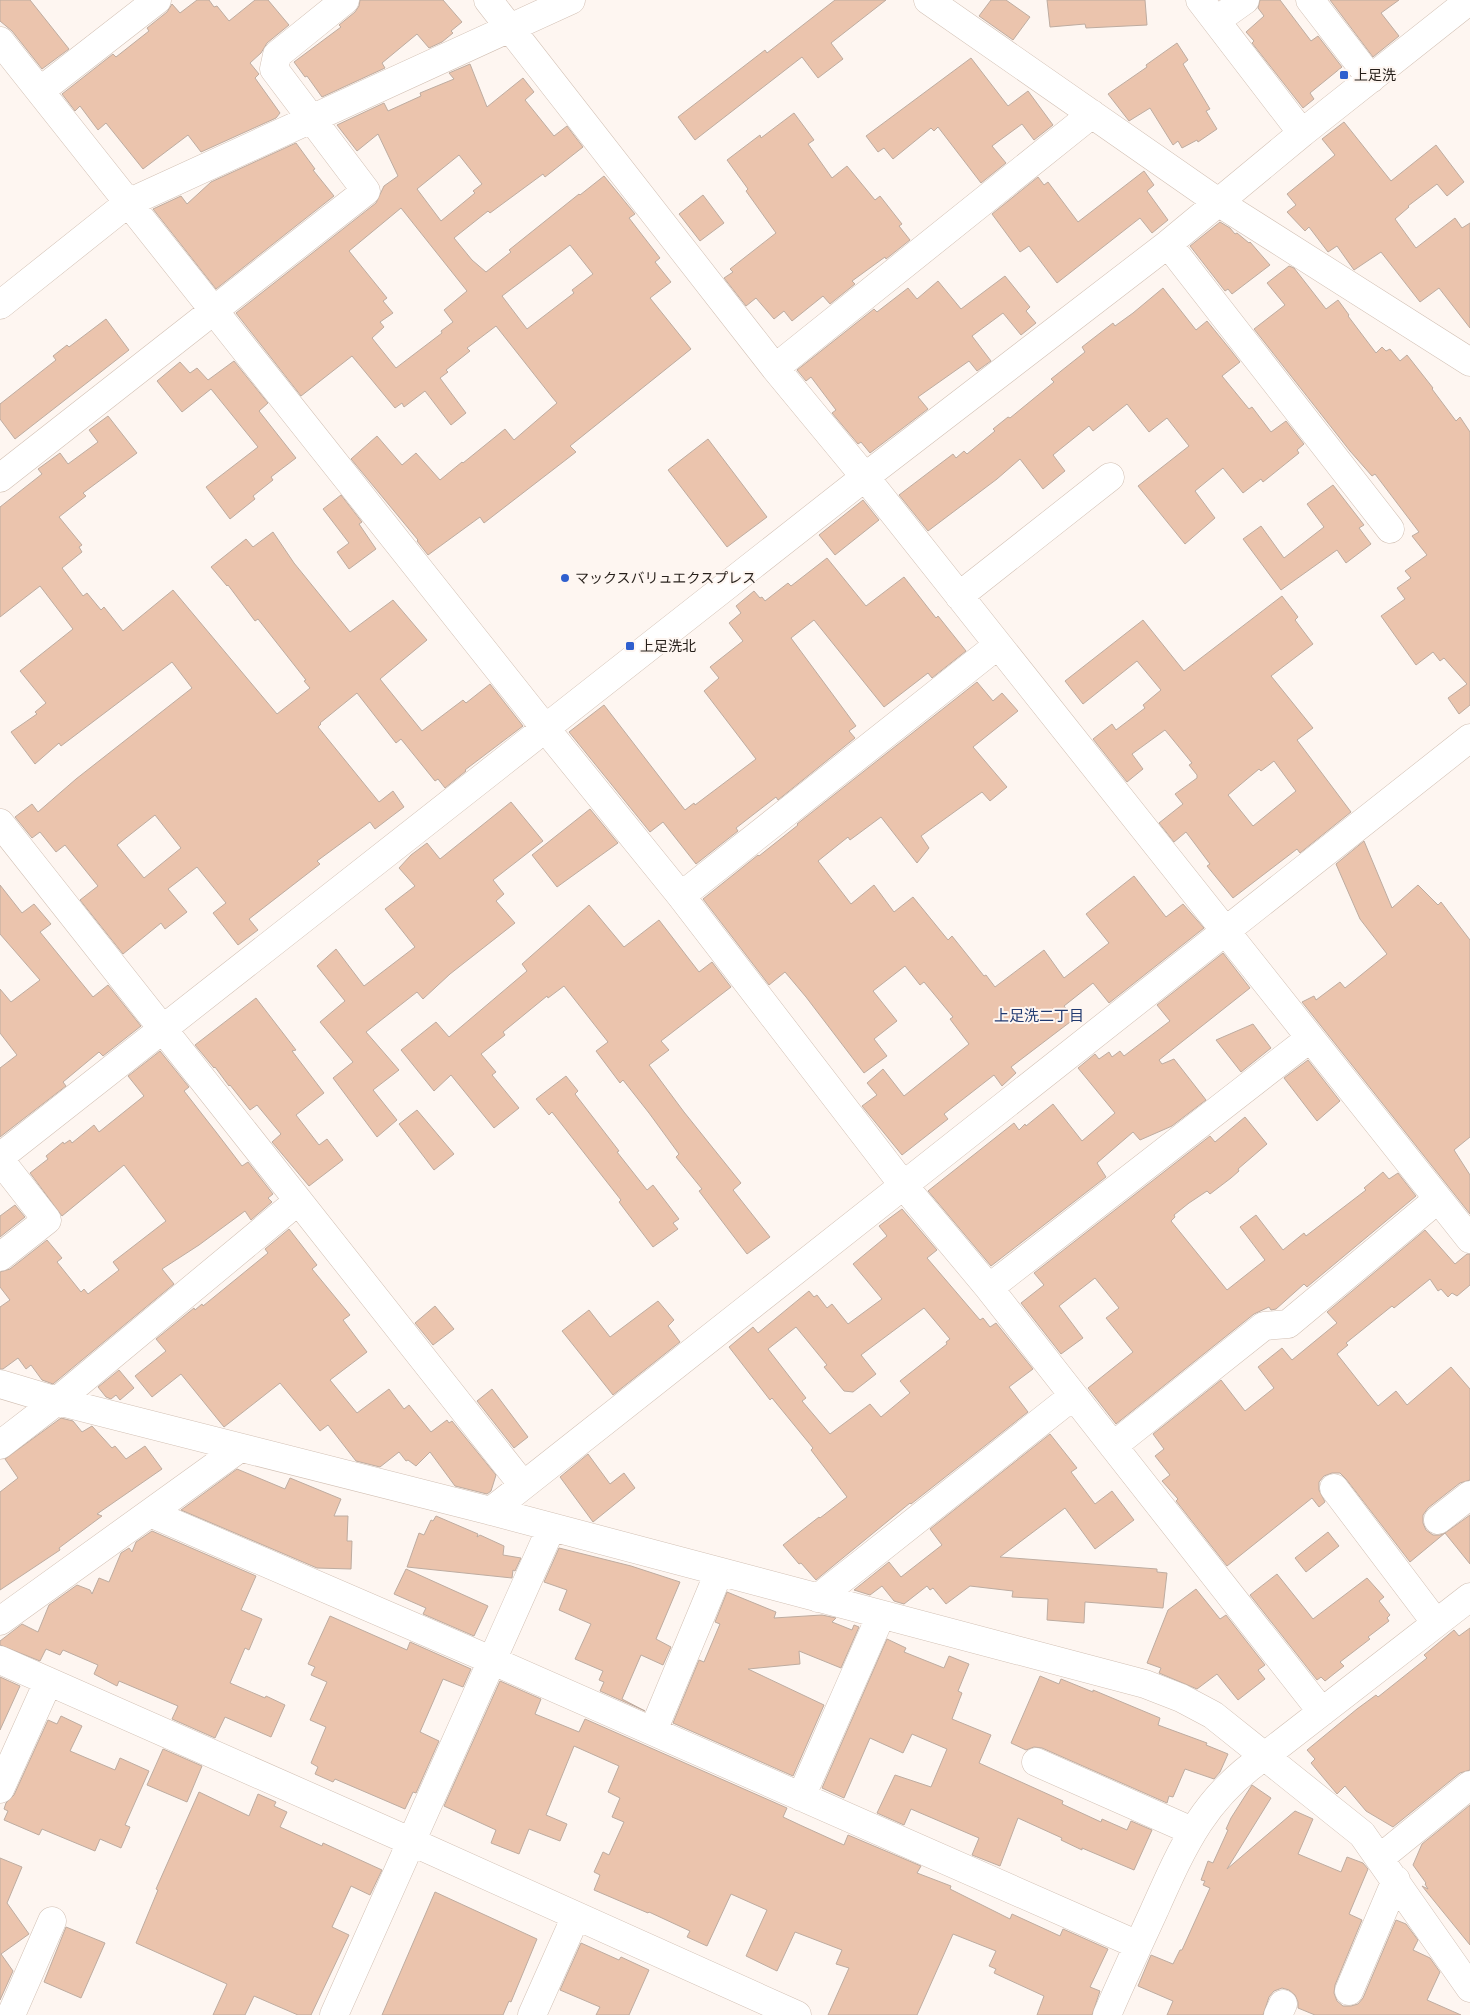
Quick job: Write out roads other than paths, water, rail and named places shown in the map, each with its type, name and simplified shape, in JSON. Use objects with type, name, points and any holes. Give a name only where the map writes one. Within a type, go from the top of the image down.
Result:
[{"type":"street","points":[[40,91],[157,0]]},
{"type":"street","points":[[0,478],[366,191],[274,69],[277,55],[346,0]]},
{"type":"street","points":[[488,0],[511,27],[775,368],[865,477],[1227,931],[1309,1039],[1470,1239]]},
{"type":"street","points":[[0,305],[128,203],[571,0]]},
{"type":"street","points":[[928,0],[1218,202],[1470,362]]},
{"type":"street","points":[[1244,0],[1208,10],[1302,134]]},
{"type":"street","points":[[1310,0],[1371,79]]},
{"type":"street","points":[[0,1257],[46,1220],[0,1158],[865,477],[1168,244],[1470,0]]},
{"type":"street","points":[[0,41],[545,728],[681,896],[904,1186],[989,1288],[1322,1712]]},
{"type":"street","points":[[775,368],[1092,114]]},
{"type":"street","points":[[1168,244],[1390,529]]},
{"type":"street","points":[[959,596],[1110,477]]},
{"type":"street","points":[[681,896],[998,645]]},
{"type":"street","points":[[491,1511],[1470,738]]},
{"type":"street","points":[[0,823],[522,1485]]},
{"type":"street","points":[[989,1288],[1309,1039]]},
{"type":"street","points":[[1113,1446],[1264,1326],[1288,1324],[1438,1199]]},
{"type":"street","points":[[0,1444],[57,1401],[298,1200]]},
{"type":"street","points":[[0,1384],[57,1401],[491,1511],[1145,1684],[1181,1698],[1213,1715],[1362,1834],[1470,1988]]},
{"type":"street","points":[[818,1598],[1073,1396]]},
{"type":"street","points":[[0,1621],[240,1448]]},
{"type":"street","points":[[1334,1488],[1436,1623]]},
{"type":"street","points":[[1438,1520],[1470,1495]]},
{"type":"street","points":[[150,1513],[492,1660],[1138,1945]]},
{"type":"street","points":[[334,2015],[551,1528]]},
{"type":"street","points":[[653,1731],[719,1572]]},
{"type":"street","points":[[1107,2015],[1179,1854],[1208,1807],[1246,1769],[1470,1596]]},
{"type":"street","points":[[801,1797],[881,1615]]},
{"type":"street","points":[[0,1660],[797,2015]]},
{"type":"street","points":[[0,1789],[48,1682]]},
{"type":"street","points":[[1036,1762],[1192,1831]]},
{"type":"street","points":[[1380,1858],[1470,1785]]},
{"type":"street","points":[[1349,1991],[1396,1880]]},
{"type":"street","points":[[532,2015],[576,1916]]},
{"type":"street","points":[[11,2015],[52,1921]]},
{"type":"place","name":"上足洗","points":[[1344,75]]},
{"type":"place","name":"マックスバリュエクスプレス","points":[[565,578]]},
{"type":"place","name":"上足洗北","points":[[630,646]]},
{"type":"district","name":"上足洗二丁目","points":[[1039,1016]]}]
